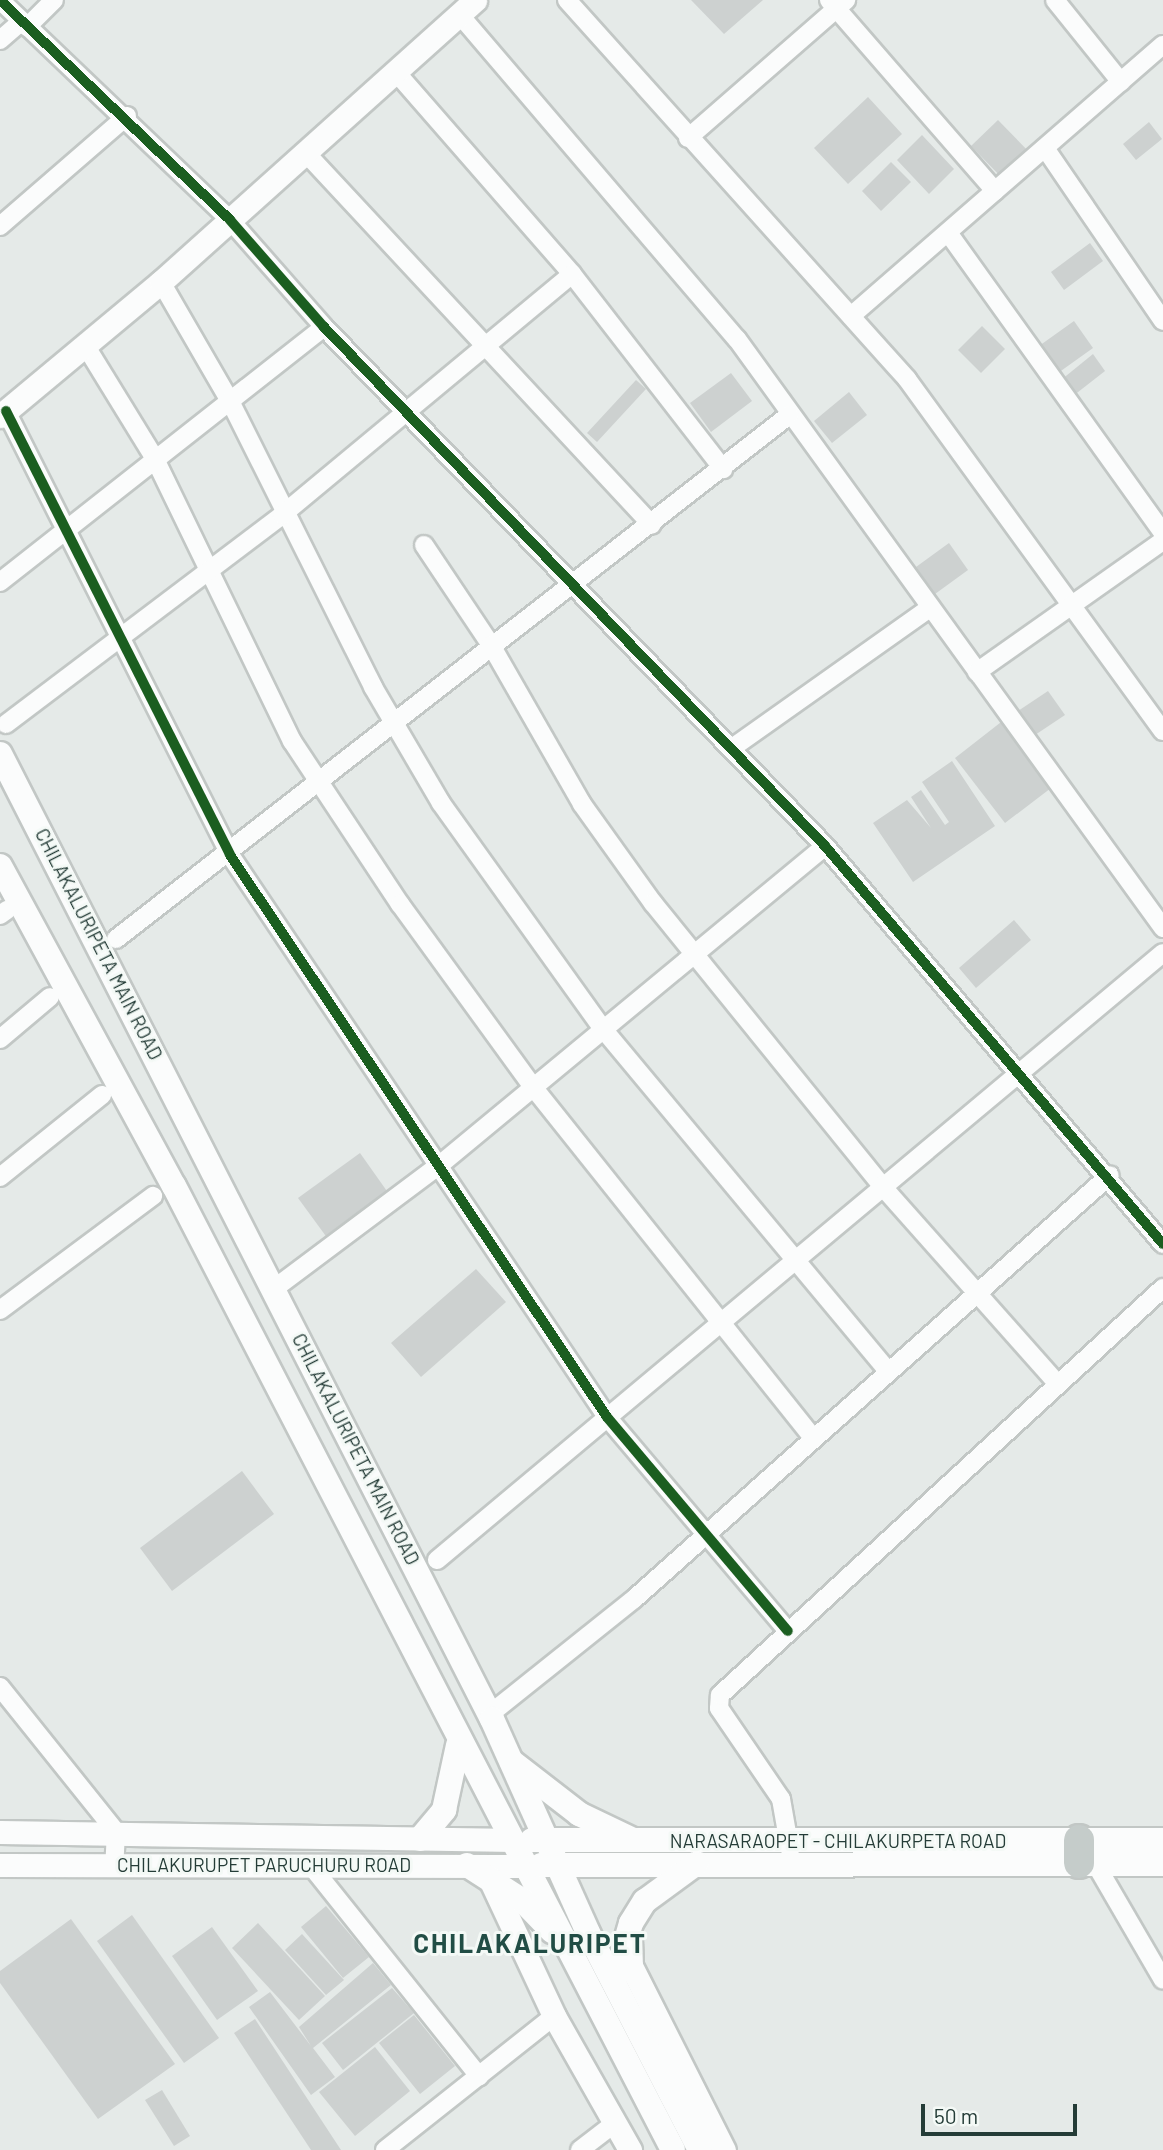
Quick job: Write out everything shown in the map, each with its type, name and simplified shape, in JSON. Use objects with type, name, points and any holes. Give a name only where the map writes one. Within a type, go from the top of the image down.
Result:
[{"type":"main road","name":"CHILAKALURIPETA MAIN ROAD","points":[[0,754],[275,1288],[511,1761],[544,1840],[614,1982],[700,2150]]},
{"type":"main road","points":[[0,866],[174,1186],[458,1745],[528,1866],[673,2150]]},
{"type":"main road","points":[[420,1839],[444,1810],[458,1745]]},
{"type":"main road","points":[[511,1761],[579,1814],[639,1842]]},
{"type":"main road","name":"NARASARAOPET - CHILAKURPETA ROAD","points":[[513,1840],[639,1842],[790,1852],[1084,1855],[1163,1864]]},
{"type":"main road","name":"NARASARAOPET - CHILAKURPETA ROAD","points":[[1084,1855],[1163,1840]]},
{"type":"main road","name":"NARASARAOPET - CHILAKURPETA ROAD","points":[[528,1866],[556,1863],[698,1863],[790,1852]]},
{"type":"main road","points":[[614,1982],[629,1928],[659,1888],[698,1863]]},
{"type":"main road","points":[[467,1865],[523,1901],[574,1955]]},
{"type":"street","points":[[0,40],[54,0]]},
{"type":"street","points":[[567,0],[906,379],[1163,731]]},
{"type":"street","points":[[1055,0],[1121,82]]},
{"type":"street","points":[[0,1],[127,116],[230,220],[324,327],[577,584],[825,846],[1021,1070],[1110,1175],[1163,1244]]},
{"type":"street","points":[[688,138],[837,3],[995,191]]},
{"type":"street","points":[[788,1631],[701,1535],[607,1417],[442,1163],[230,855],[65,529],[3,413],[161,282],[467,7],[671,256],[1163,928]]},
{"type":"street","points":[[851,316],[949,234],[1163,45]]},
{"type":"street","points":[[395,71],[572,274],[723,469]]},
{"type":"street","points":[[0,226],[127,116]]},
{"type":"street","points":[[1045,148],[1163,321]]},
{"type":"street","points":[[305,152],[652,524]]},
{"type":"street","points":[[949,234],[1163,533]]},
{"type":"street","points":[[6,724],[282,515],[490,348],[572,274]]},
{"type":"street","points":[[161,282],[230,401],[282,515],[395,728],[498,888],[603,1030],[886,1368]]},
{"type":"street","points":[[0,582],[324,327]]},
{"type":"street","points":[[85,345],[156,459],[292,741],[534,1087],[811,1435]]},
{"type":"street","points":[[116,939],[230,855],[320,782],[395,728],[491,645],[577,584],[789,415]]},
{"type":"street","points":[[976,673],[1163,541]]},
{"type":"street","points":[[424,545],[491,645],[582,804],[693,955],[882,1186],[1057,1383]]},
{"type":"street","points":[[732,748],[930,608]]},
{"type":"street","points":[[275,1288],[442,1163],[825,846]]},
{"type":"street","points":[[437,1560],[1163,953]]},
{"type":"street","points":[[0,1039],[50,997]]},
{"type":"street","points":[[0,1177],[102,1095]]},
{"type":"street","points":[[490,1714],[634,1599],[886,1368],[976,1294],[1110,1175]]},
{"type":"street","points":[[0,1310],[153,1196]]},
{"type":"street","points":[[790,1852],[781,1799],[718,1702],[788,1631],[1163,1288]]},
{"type":"street","points":[[0,1687],[116,1832],[114,1865]]},
{"type":"street","name":"CHILAKURUPET PARUCHURU ROAD","points":[[0,1832],[513,1840]]},
{"type":"street","points":[[1084,1855],[1163,1980]]},
{"type":"street","name":"CHILAKURUPET PARUCHURU ROAD","points":[[0,1865],[528,1866]]},
{"type":"street","points":[[312,1867],[479,2076]]},
{"type":"street","points":[[489,1877],[554,2016],[630,2150]]},
{"type":"street","points":[[629,1928],[631,1966],[724,2150]]},
{"type":"street","points":[[385,2150],[554,2016]]},
{"type":"street","points":[[580,2150],[615,2123]]},
{"type":"building","points":[[691,0],[763,0],[724,34]]},
{"type":"building","points":[[868,97],[902,134],[848,184],[814,148]]},
{"type":"building","points":[[998,120],[1031,154],[1004,180],[971,146]]},
{"type":"building","points":[[1149,122],[1162,139],[1136,160],[1123,144]]},
{"type":"building","points":[[922,135],[954,169],[929,194],[897,160]]},
{"type":"building","points":[[891,162],[911,182],[881,211],[862,191]]},
{"type":"building","points":[[1090,243],[1103,261],[1064,290],[1051,272]]},
{"type":"building","points":[[1074,321],[1093,348],[1058,373],[1039,346]]},
{"type":"building","points":[[982,326],[1005,349],[981,373],[958,350]]},
{"type":"building","points":[[1093,354],[1105,371],[1073,396],[1061,380]]},
{"type":"building","points":[[731,373],[752,401],[711,432],[690,403]]},
{"type":"building","points":[[636,380],[646,389],[597,442],[587,433]]},
{"type":"building","points":[[849,392],[867,415],[832,443],[814,421]]},
{"type":"building","points":[[949,543],[968,570],[935,594],[916,567]]},
{"type":"building","points":[[1048,691],[1065,715],[1035,735],[1018,711]]},
{"type":"building","points":[[1005,719],[1055,785],[1005,823],[955,758]]},
{"type":"building","points":[[952,761],[995,826],[913,882],[873,823],[907,800],[931,828],[911,797],[921,790],[945,825],[949,822],[922,782]]},
{"type":"building","points":[[1014,920],[1031,940],[976,988],[959,968]]},
{"type":"building","points":[[360,1153],[389,1194],[328,1239],[298,1198]]},
{"type":"building","points":[[476,1269],[506,1302],[421,1377],[391,1343]]},
{"type":"building","points":[[242,1471],[274,1514],[172,1591],[140,1548]]},
{"type":"building","points":[[326,1906],[369,1957],[343,1978],[301,1927]]},
{"type":"building","points":[[132,1915],[219,2038],[184,2063],[97,1941]]},
{"type":"building","points":[[71,1919],[175,2064],[98,2119],[0,1983],[0,1971]]},
{"type":"building","points":[[258,1923],[325,1996],[299,2020],[232,1948]]},
{"type":"building","points":[[212,1927],[258,1991],[217,2020],[172,1956]]},
{"type":"building","points":[[302,1934],[344,1980],[326,1995],[285,1950]]},
{"type":"building","points":[[373,1963],[391,1985],[313,2048],[335,2077],[311,2095],[249,2007],[270,1992],[311,2046],[299,2027]]},
{"type":"building","points":[[392,1988],[414,2013],[343,2070],[322,2043]]},
{"type":"building","points":[[414,2015],[455,2066],[420,2094],[379,2043]]},
{"type":"building","points":[[255,2019],[341,2150],[311,2150],[234,2033]]},
{"type":"building","points":[[375,2047],[410,2091],[355,2136],[319,2092]]},
{"type":"building","points":[[162,2090],[190,2136],[174,2146],[145,2100]]},
{"type":"cycle path","points":[[0,0],[230,220],[324,327],[825,846],[1163,1244]]},
{"type":"cycle path","points":[[6,411],[230,855],[607,1417],[788,1631]]},
{"type":"district","name":"CHILAKALURIPET","points":[[530,1943]]}]
